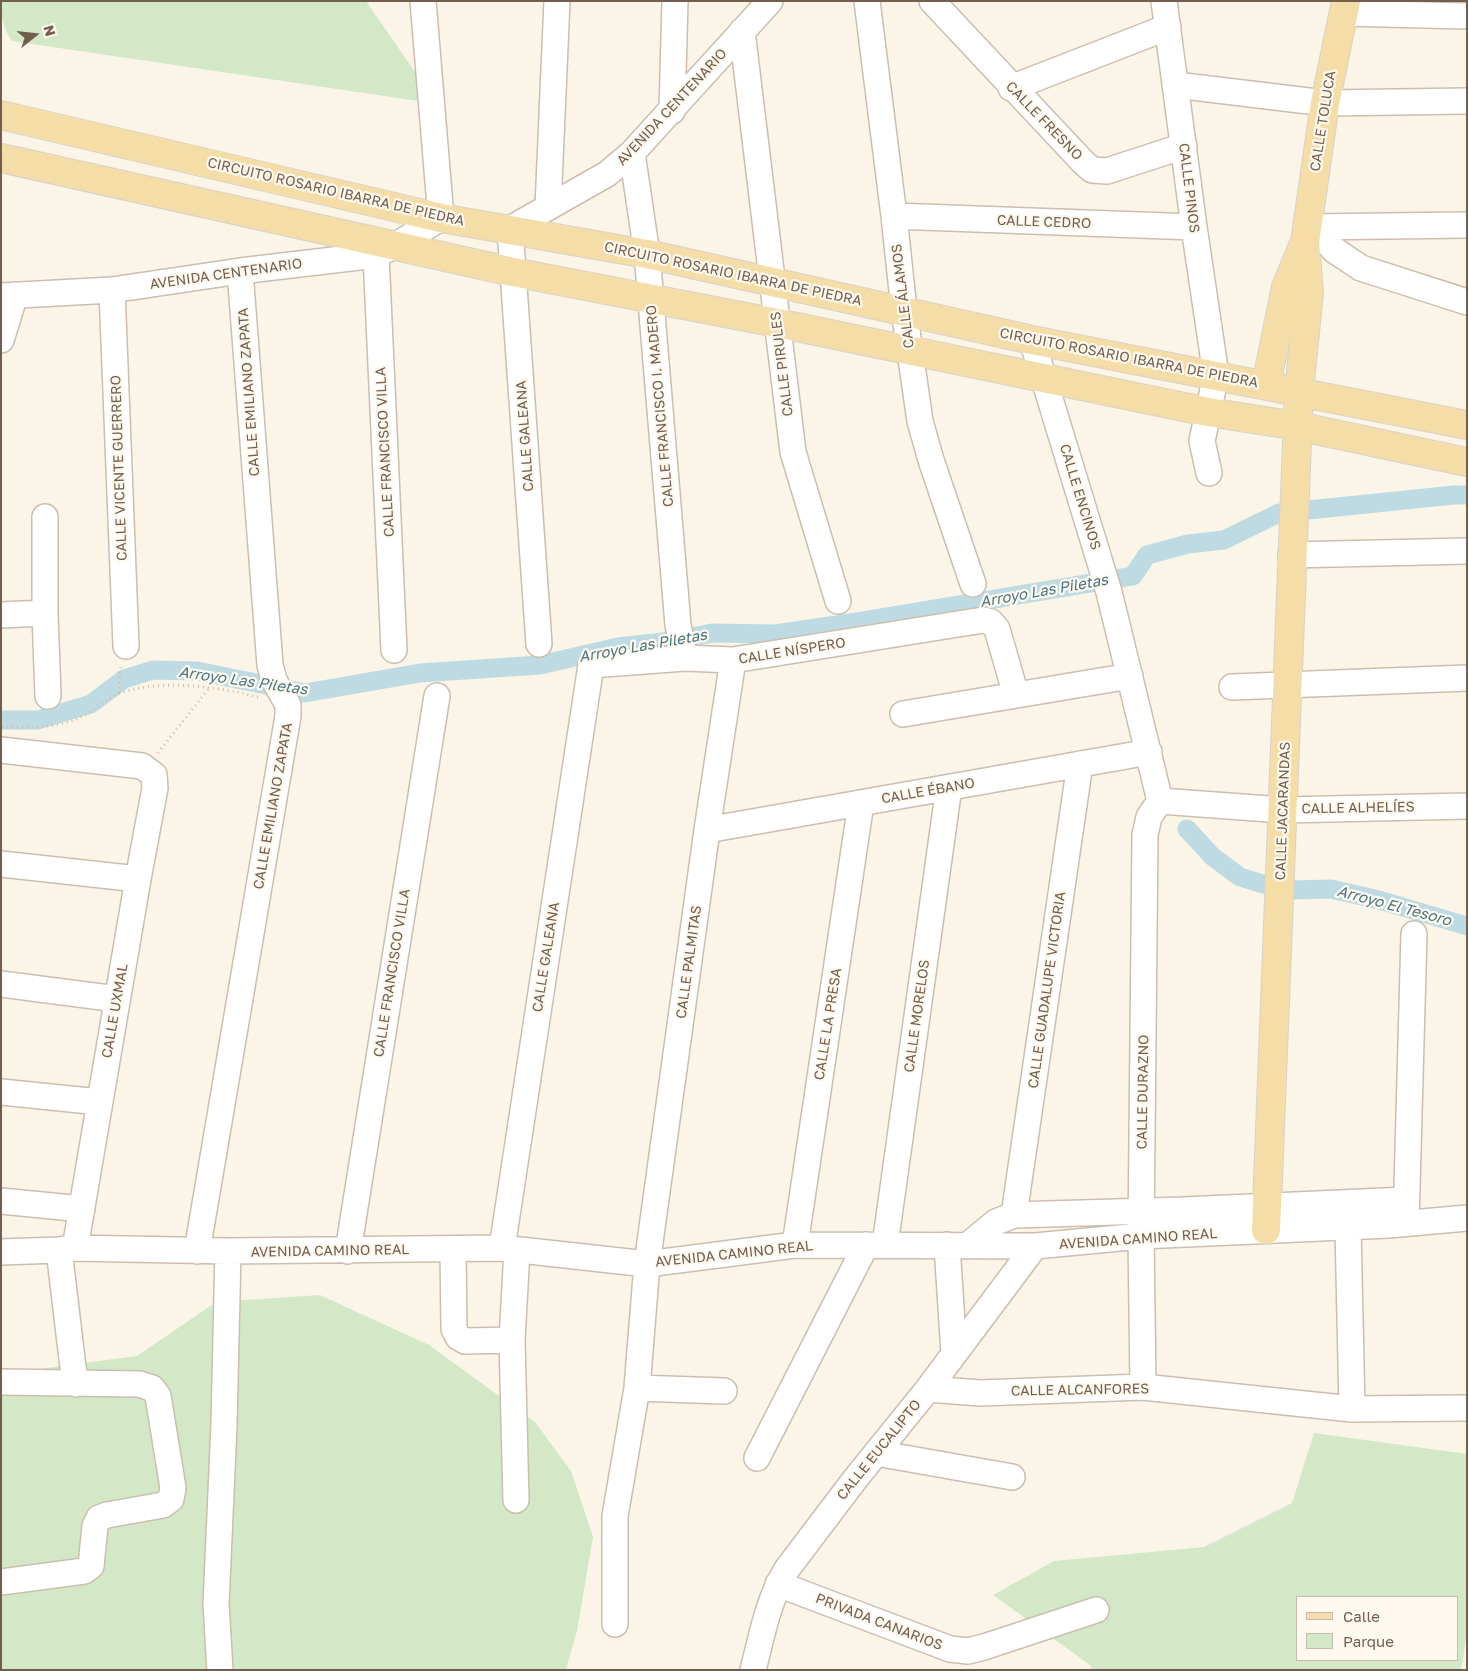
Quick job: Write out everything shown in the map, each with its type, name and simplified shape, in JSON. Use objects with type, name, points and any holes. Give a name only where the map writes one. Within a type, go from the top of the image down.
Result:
[{"type":"main road","name":"CALLE TOLUCA","points":[[1299,391],[1309,293],[1309,232],[1325,103],[1344,7]]},
{"type":"main road","name":"CIRCUITO ROSARIO IBARRA DE PIEDRA","points":[[1,115],[441,218],[647,254],[1032,340],[1467,424]]},
{"type":"main road","points":[[1,158],[386,250],[651,298],[1208,412],[1297,426],[1467,462]]},
{"type":"main road","name":"CALLE TOLUCA","points":[[1266,385],[1286,287],[1309,232]]},
{"type":"main road","name":"CALLE JACARANDAS","points":[[1267,1219],[1299,391]]},
{"type":"street","points":[[424,1],[441,218]]},
{"type":"street","points":[[548,207],[557,1]]},
{"type":"street","points":[[672,111],[675,1]]},
{"type":"street","name":"AVENIDA CENTENARIO","points":[[510,229],[607,174],[632,153],[770,1]]},
{"type":"street","name":"CALLE ÁLAMOS","points":[[868,1],[904,310],[922,428],[973,584]]},
{"type":"street","name":"CALLE FRESNO","points":[[932,1],[1011,88],[1092,170],[1107,171],[1184,146]]},
{"type":"street","name":"CALLE PINOS","points":[[1164,1],[1216,375]]},
{"type":"street","points":[[1344,7],[1467,16]]},
{"type":"street","points":[[1011,88],[1168,27]]},
{"type":"street","name":"CALLE PIRULES","points":[[742,31],[793,452],[838,601]]},
{"type":"street","points":[[1176,85],[1325,103],[1467,101]]},
{"type":"street","name":"CALLE FRANCISCO I. MADERO","points":[[632,153],[647,254],[681,644]]},
{"type":"street","name":"CALLE CEDRO","points":[[894,216],[1194,227]]},
{"type":"street","name":"AVENIDA CENTENARIO","points":[[8,295],[112,290],[386,250],[441,218]]},
{"type":"street","points":[[1309,232],[1467,225]]},
{"type":"street","name":"CALLE GALEANA","points":[[510,229],[539,644]]},
{"type":"street","points":[[1309,232],[1361,268],[1467,302]]},
{"type":"street","name":"CALLE FRANCISCO VILLA","points":[[386,250],[394,650]]},
{"type":"street","name":"CALLE EMILIANO ZAPATA","points":[[197,1251],[288,716],[288,705],[274,680],[270,665],[240,271]]},
{"type":"street","name":"CALLE VICENTE GUERRERO","points":[[112,290],[126,646]]},
{"type":"street","points":[[1,340],[8,295]]},
{"type":"street","name":"CALLE ENCINOS","points":[[1032,340],[1109,592],[1160,801]]},
{"type":"street","points":[[1209,473],[1202,442],[1216,375]]},
{"type":"street","points":[[45,517],[44,613],[48,696]]},
{"type":"street","points":[[1292,555],[1467,551]]},
{"type":"street","points":[[1,615],[44,613]]},
{"type":"street","name":"CALLE NÍSPERO","points":[[591,665],[681,644],[733,660],[984,620],[991,622],[997,629],[1016,695]]},
{"type":"street","name":"CALLE PALMITAS","points":[[615,1624],[615,1516],[637,1388],[647,1264],[707,830],[733,660]]},
{"type":"street","name":"CALLE GALEANA","points":[[516,1500],[509,1249],[591,665]]},
{"type":"street","points":[[904,714],[1130,676]]},
{"type":"street","points":[[1232,687],[1467,678]]},
{"type":"street","name":"CALLE FRANCISCO VILLA","points":[[348,1251],[437,696]]},
{"type":"street","points":[[1,750],[142,766],[154,775]]},
{"type":"street","name":"CALLE ÉBANO","points":[[707,830],[1148,752]]},
{"type":"street","name":"CALLE GUADALUPE VICTORIA","points":[[1014,1215],[1080,764]]},
{"type":"street","name":"CALLE UXMAL","points":[[76,1384],[67,1249],[82,1209],[155,788],[154,775]]},
{"type":"street","name":"CALLE MORELOS","points":[[757,1458],[876,1244],[949,788]]},
{"type":"street","name":"CALLE ALHELÍES","points":[[1160,801],[1283,810],[1467,806]]},
{"type":"street","name":"CALLE DURAZNO","points":[[1143,1386],[1141,1236],[1146,834],[1149,817],[1160,801]]},
{"type":"street","name":"CALLE LA PRESA","points":[[795,1245],[861,803]]},
{"type":"street","points":[[1,864],[138,880]]},
{"type":"street","points":[[954,1354],[957,1246],[996,1222],[1014,1215],[1183,1210],[1267,1219],[1321,1205],[1406,1212],[1414,934]]},
{"type":"street","points":[[1,984],[117,999]]},
{"type":"street","points":[[1,1092],[100,1102]]},
{"type":"street","points":[[1,1201],[82,1209]]},
{"type":"street","points":[[1321,1205],[1348,1226],[1361,1409]]},
{"type":"street","points":[[1183,1210],[1212,1233]]},
{"type":"street","name":"AVENIDA CAMINO REAL","points":[[1,1252],[67,1249],[348,1251],[509,1249],[647,1264],[795,1245],[1035,1246],[1141,1236],[1212,1233],[1267,1219],[1348,1226],[1406,1212],[1467,1218]]},
{"type":"street","name":"CALLE EUCALIPTO","points":[[753,1670],[770,1604],[778,1584],[787,1569],[928,1389],[1035,1246]]},
{"type":"street","points":[[453,1249],[454,1329],[458,1337],[465,1341],[512,1340]]},
{"type":"street","points":[[220,1670],[216,1604],[224,1425],[228,1251]]},
{"type":"street","points":[[1,1382],[139,1384],[152,1388],[158,1396],[173,1488],[171,1499],[163,1505],[99,1518],[95,1526],[91,1566],[84,1571],[1,1582]]},
{"type":"street","name":"CALLE ALCANFORES","points":[[928,1389],[980,1393],[1143,1386],[1361,1409],[1467,1408]]},
{"type":"street","points":[[637,1388],[724,1391]]},
{"type":"street","points":[[876,1453],[1012,1477]]},
{"type":"street","name":"PRIVADA CANARIOS","points":[[778,1584],[950,1649],[968,1651],[1096,1610]]},
{"type":"path","points":[[119,675],[119,693]]},
{"type":"path","points":[[1,727],[49,726],[85,716],[119,693],[159,686],[210,687],[233,690],[288,705]]},
{"type":"path","points":[[154,775],[157,754],[210,687]]},
{"type":"green space","points":[[1,1],[366,1],[426,88],[425,102],[12,41],[6,32],[3,22]]},
{"type":"green space","points":[[320,1295],[429,1345],[535,1422],[571,1471],[593,1537],[577,1631],[566,1670],[1,1670],[1,1374],[137,1356],[216,1302]]},
{"type":"green space","points":[[1314,1433],[1467,1454],[1467,1634],[1461,1670],[1092,1670],[1090,1665],[993,1595],[1054,1561],[1204,1547],[1292,1503]]},
{"type":"waterway","name":"Arroyo Las Piletas","points":[[1308,510],[1467,495]]},
{"type":"waterway","name":"Arroyo Las Piletas","points":[[1,720],[38,720],[91,704],[124,679],[153,670],[197,671],[305,693],[420,673],[540,665],[618,647],[672,641],[712,633],[775,634],[857,622],[1133,576],[1147,555],[1188,544],[1224,540],[1279,513]]},
{"type":"waterway","name":"Arroyo El Tesoro","points":[[1187,829],[1213,857],[1240,877],[1263,884]]},
{"type":"waterway","name":"Arroyo El Tesoro","points":[[1290,890],[1331,889],[1379,900],[1467,926]]}]
